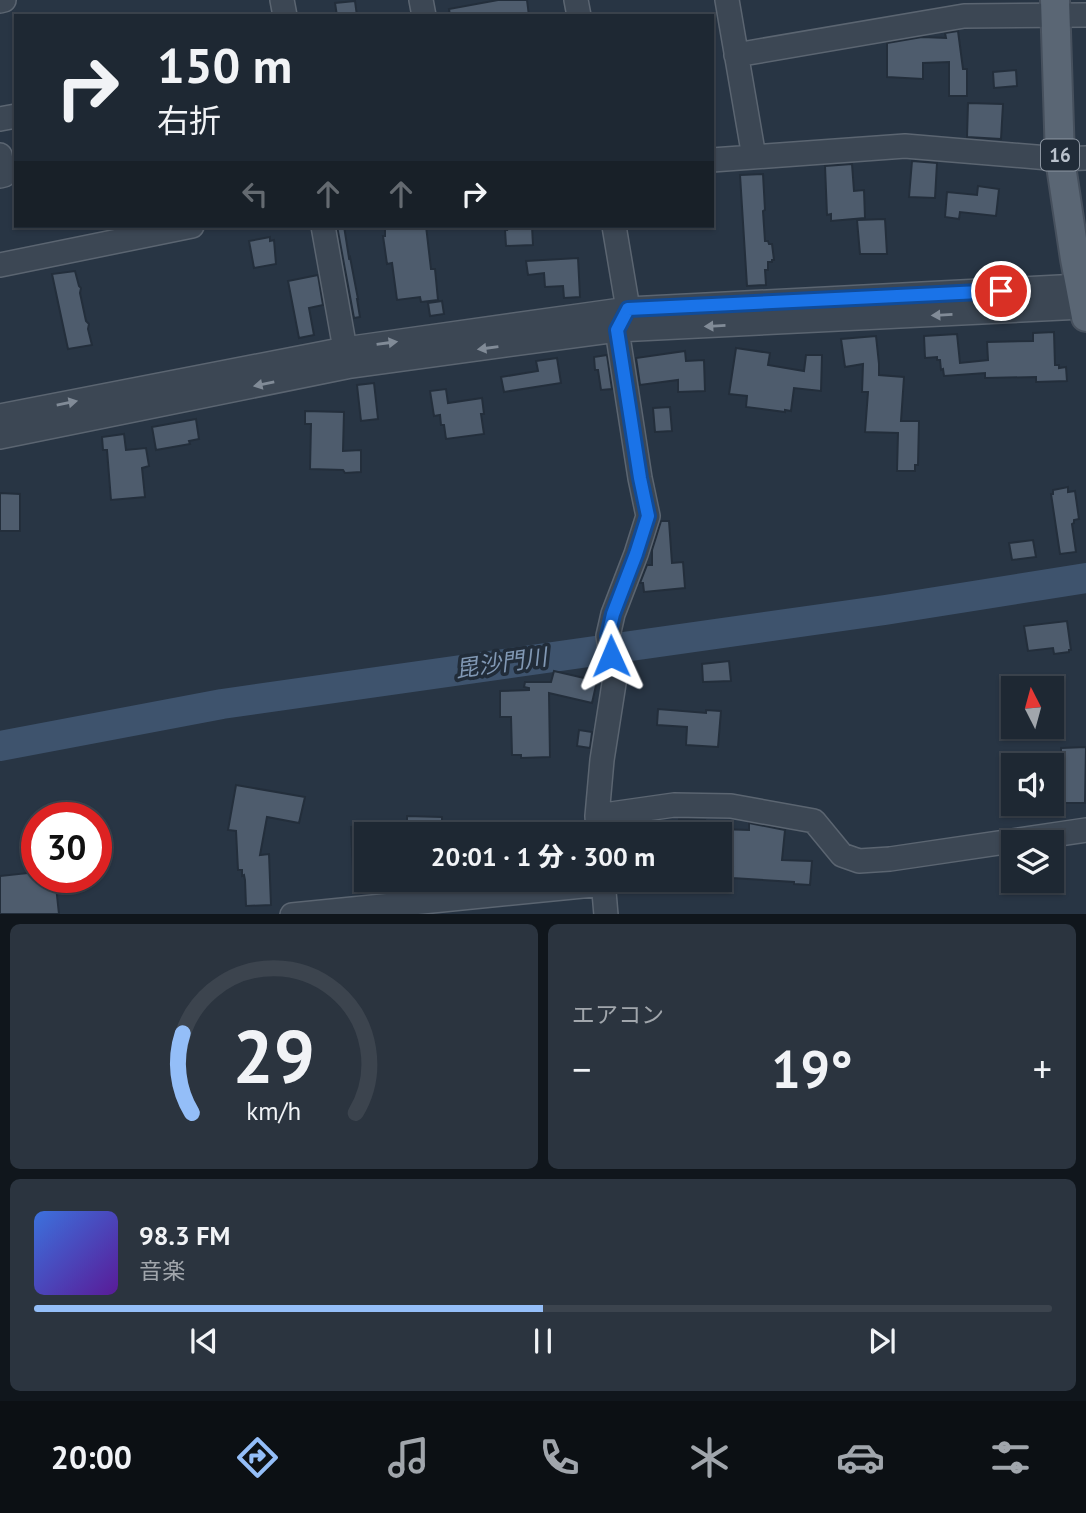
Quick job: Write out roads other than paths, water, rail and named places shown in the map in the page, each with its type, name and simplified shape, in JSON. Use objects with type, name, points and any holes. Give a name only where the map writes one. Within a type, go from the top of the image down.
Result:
[{"type":"main road","name":"16","points":[[1055,8],[1073,159],[1084,301]]},
{"type":"street","points":[[727,0],[754,157]]},
{"type":"street","points":[[736,55],[964,16],[1055,8],[1086,15]]},
{"type":"street","points":[[714,160],[905,146],[1073,159]]},
{"type":"street","points":[[0,155],[4,175],[0,176]]},
{"type":"street","points":[[0,265],[182,228]]},
{"type":"street","points":[[323,228],[345,349]]},
{"type":"street","points":[[597,822],[602,760],[615,677],[608,636],[613,614],[648,516],[617,330],[628,309],[614,228]]},
{"type":"street","points":[[0,416],[345,349],[628,309],[1084,301]]},
{"type":"street","points":[[0,437],[351,366],[617,330],[1084,301]]},
{"type":"street","points":[[609,822],[674,805],[731,806],[814,821],[842,855],[859,861],[890,859],[1086,830]]},
{"type":"street","points":[[301,914],[509,892]]},
{"type":"street","points":[[604,892],[606,914]]},
{"type":"waterway","name":"毘沙門川","points":[[0,746],[222,704],[885,610],[1086,578]]}]
